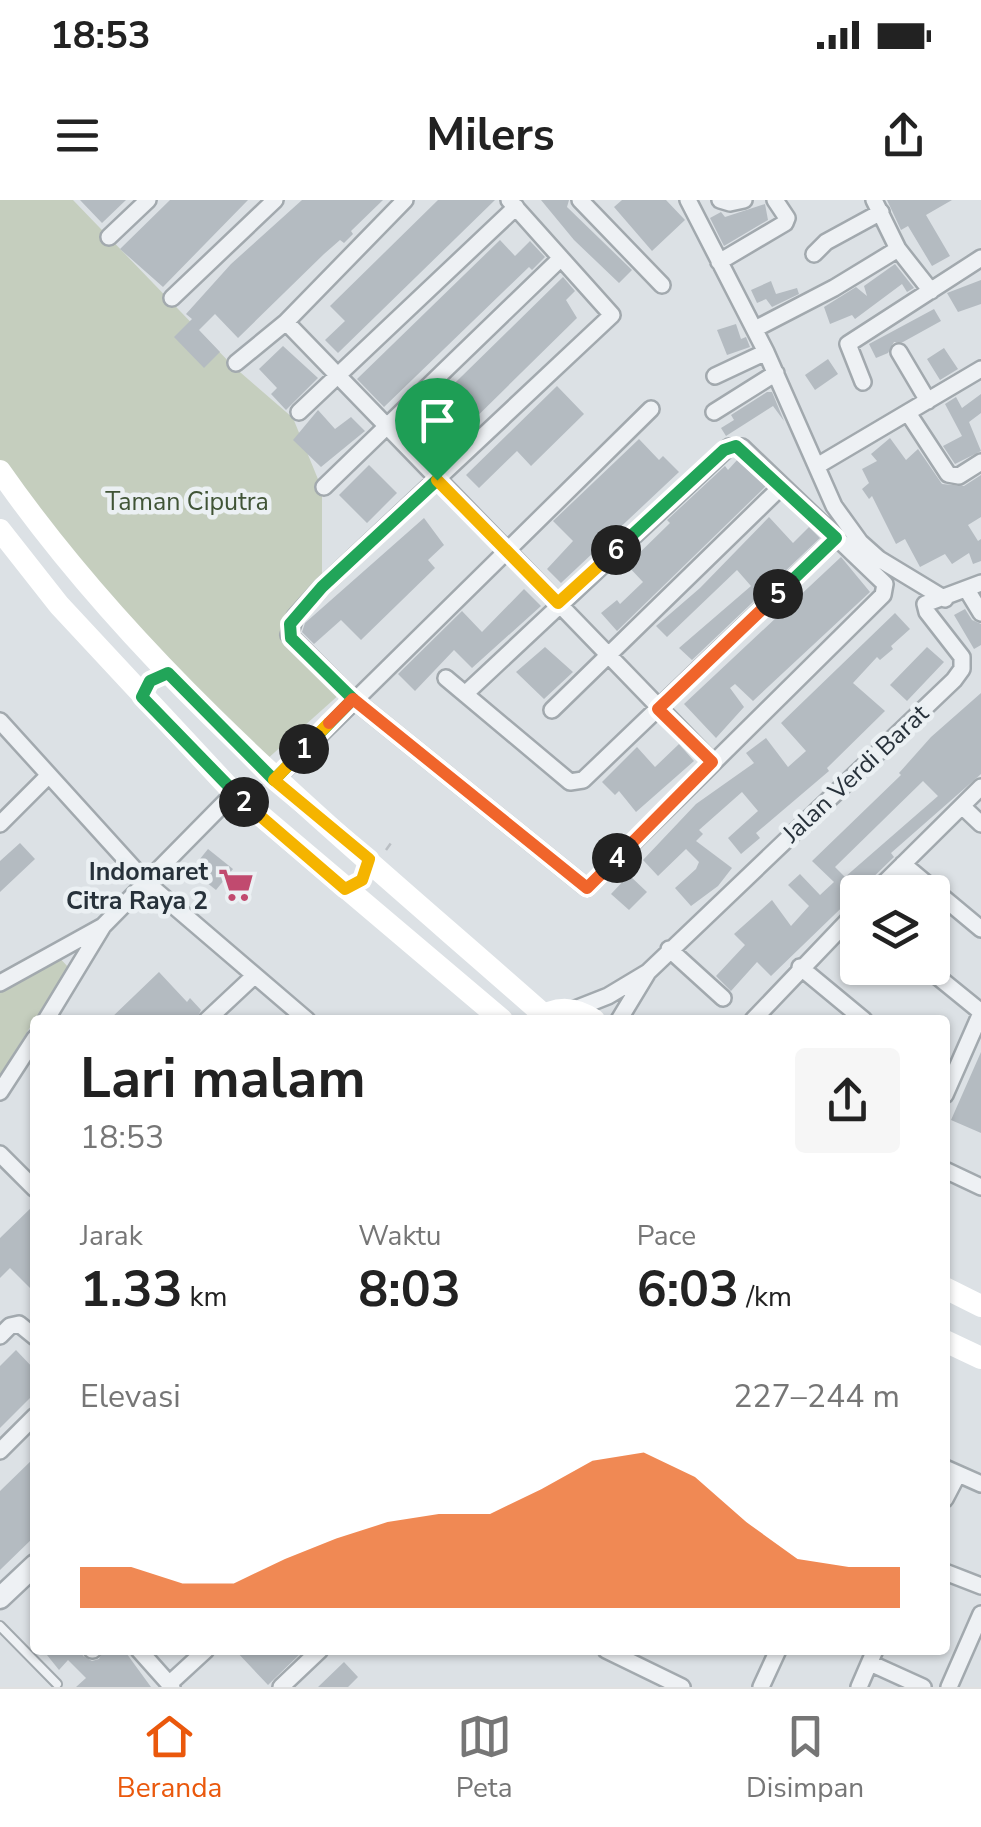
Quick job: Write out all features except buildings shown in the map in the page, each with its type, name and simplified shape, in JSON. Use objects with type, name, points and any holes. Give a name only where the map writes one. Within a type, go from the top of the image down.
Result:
[{"type":"main road","points":[[0,472],[70,564],[168,673],[274,780],[369,859],[539,1015]]},
{"type":"main road","points":[[0,530],[60,605],[234,793],[496,1015]]},
{"type":"main road","points":[[142,697],[150,681],[168,673]]},
{"type":"main road","points":[[345,889],[362,880],[369,859]]},
{"type":"main road","points":[[950,1290],[975,1299]]},
{"type":"main road","points":[[950,1343],[981,1358]]},
{"type":"street","points":[[109,237],[148,200]]},
{"type":"street","points":[[236,363],[286,322],[405,200]]},
{"type":"street","points":[[580,200],[662,284]]},
{"type":"street","points":[[720,200],[730,204],[744,200]]},
{"type":"street","points":[[720,262],[785,223],[787,218],[775,200]]},
{"type":"street","points":[[172,298],[267,202]]},
{"type":"street","points":[[694,202],[834,506],[860,542],[903,577],[945,598],[974,587],[981,614]]},
{"type":"street","points":[[298,412],[339,378],[512,204],[612,315],[322,587],[288,630],[298,646],[353,699],[587,888],[883,594],[884,584],[742,448],[729,447],[465,694]]},
{"type":"street","points":[[814,254],[877,206],[898,248],[931,291]]},
{"type":"street","points":[[755,329],[834,288],[898,248]]},
{"type":"street","points":[[324,488],[562,258]]},
{"type":"street","points":[[864,382],[848,344],[981,258]]},
{"type":"street","points":[[286,322],[712,762]]},
{"type":"street","points":[[715,376],[766,352]]},
{"type":"street","points":[[900,352],[928,401]]},
{"type":"street","points":[[817,466],[981,369]]},
{"type":"street","points":[[714,412],[776,374]]},
{"type":"street","points":[[274,780],[651,409]]},
{"type":"street","points":[[908,413],[948,474],[958,476],[981,462]]},
{"type":"street","points":[[552,710],[782,486]]},
{"type":"street","points":[[446,678],[570,782],[583,780],[836,538]]},
{"type":"street","name":"Jalan Verdi Barat","points":[[622,1015],[648,972],[669,949],[954,680],[962,669],[962,657],[925,608],[925,604],[945,598]]},
{"type":"street","points":[[0,721],[147,883],[301,1015]]},
{"type":"street","points":[[0,824],[50,774]]},
{"type":"street","points":[[892,875],[981,787]]},
{"type":"street","points":[[49,1015],[103,926],[234,793]]},
{"type":"street","points":[[962,806],[981,824]]},
{"type":"street","points":[[903,864],[981,929]]},
{"type":"street","points":[[0,983],[103,926]]},
{"type":"street","points":[[751,1015],[840,927]]},
{"type":"street","points":[[669,949],[723,998]]},
{"type":"street","points":[[800,967],[858,1015]]},
{"type":"street","name":"Jalan Verdi Barat","points":[[584,1015],[599,1000],[648,972]]},
{"type":"street","points":[[212,1015],[254,976]]},
{"type":"street","points":[[948,985],[981,1012],[950,1082]]},
{"type":"street","points":[[0,1092],[30,1046]]},
{"type":"street","points":[[0,1154],[30,1184]]},
{"type":"street","points":[[950,1172],[981,1186]]},
{"type":"street","points":[[0,1336],[10,1326],[20,1324],[30,1333]]},
{"type":"street","points":[[0,1451],[30,1421]]},
{"type":"street","points":[[951,1470],[981,1484]]},
{"type":"street","points":[[0,1598],[30,1570]]},
{"type":"street","points":[[950,1574],[981,1586]]},
{"type":"street","points":[[949,1687],[981,1614]]},
{"type":"street","points":[[144,1655],[171,1685],[201,1655]]},
{"type":"street","points":[[281,1687],[315,1655]]},
{"type":"street","points":[[616,1655],[682,1687]]},
{"type":"street","points":[[761,1687],[776,1655]]},
{"type":"street","points":[[858,1687],[873,1656],[923,1687]]},
{"type":"lane","points":[[0,1626],[58,1684]]},
{"type":"green space","name":"Taman Ciputra","points":[[0,200],[73,200],[233,366],[293,418],[322,489],[322,587],[290,638],[341,693],[256,769],[0,469]]},
{"type":"green space","points":[[57,955],[68,967],[38,1015],[30,1015],[30,1027],[0,1075],[0,992]]},
{"type":"place","name":"Indomaret Citra Raya 2","points":[[236,885]]},
{"type":"route","points":[[437,480],[322,587],[290,624],[291,638],[353,699],[274,780],[168,673],[150,681],[142,697],[234,793],[345,889],[362,880],[369,859],[274,780],[353,699],[587,888],[712,762],[658,709],[836,538],[742,448],[729,447],[558,603],[437,480]]}]
